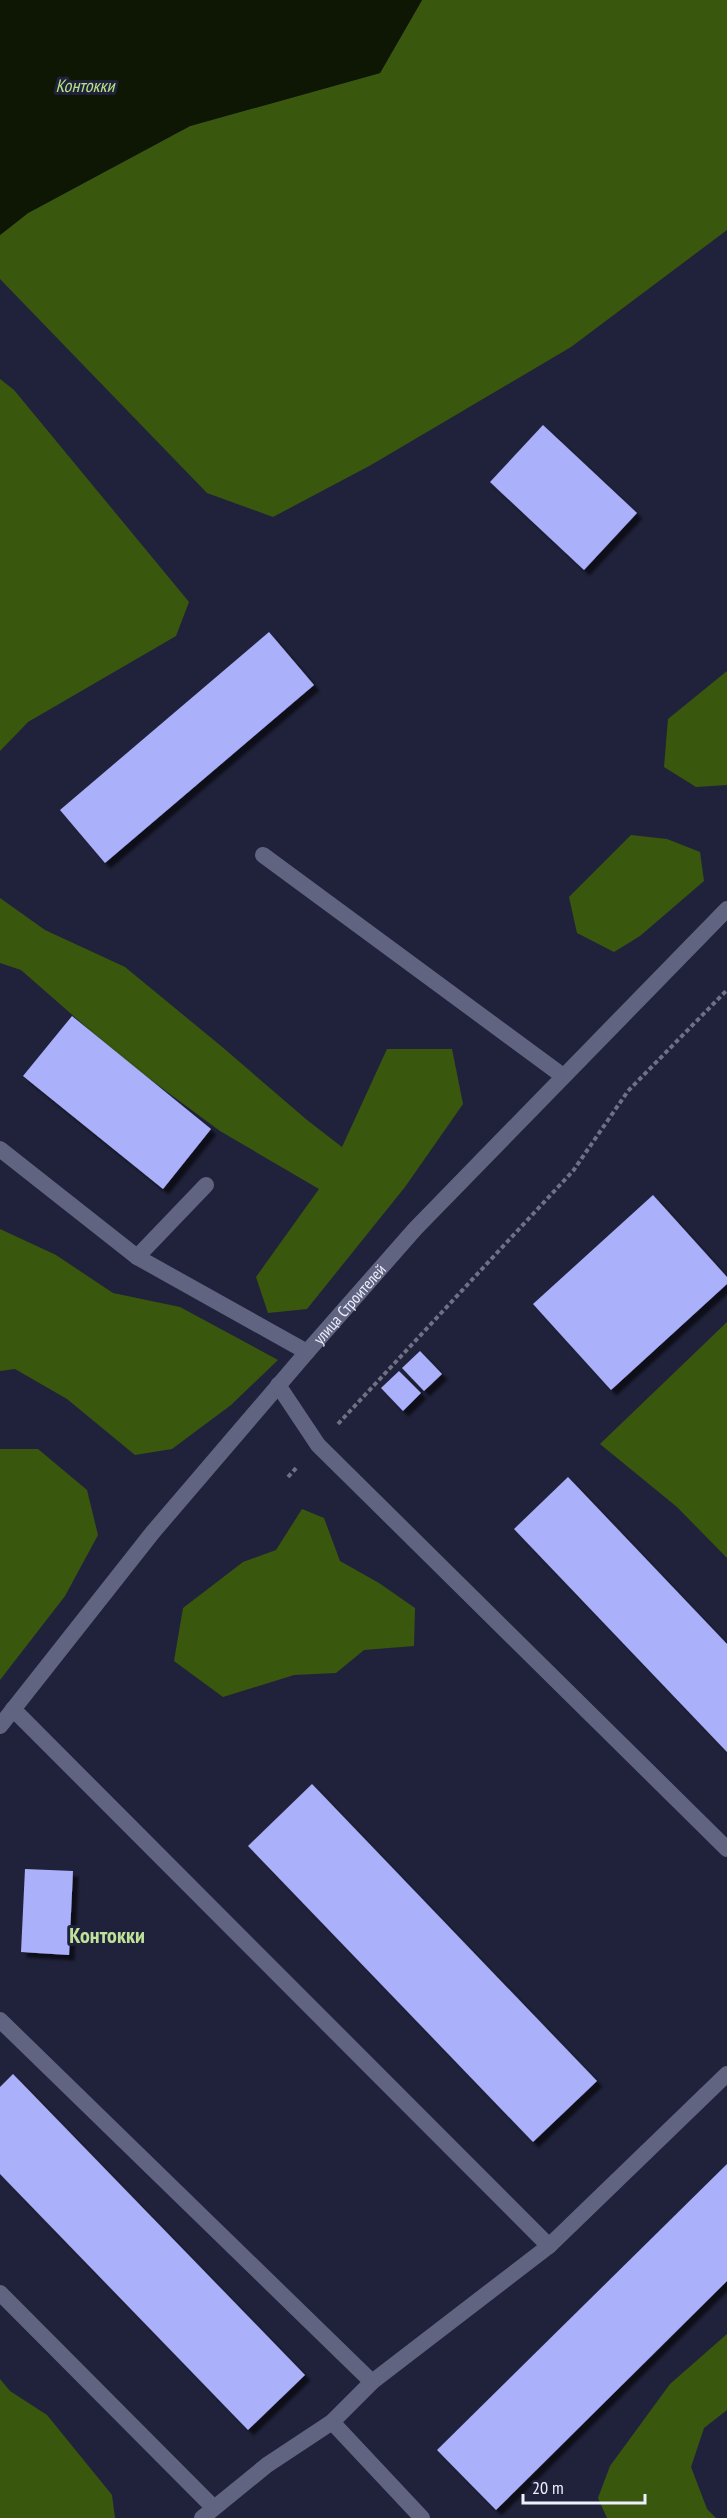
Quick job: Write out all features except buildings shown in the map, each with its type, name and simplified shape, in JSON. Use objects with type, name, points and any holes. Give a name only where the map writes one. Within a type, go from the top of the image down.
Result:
[{"type":"street","points":[[263,855],[563,1076]]},
{"type":"street","name":"улица Строителей","points":[[0,1726],[153,1532],[278,1385],[416,1229],[727,909]]},
{"type":"street","points":[[0,1149],[137,1257],[307,1352]]},
{"type":"street","points":[[137,1257],[206,1185]]},
{"type":"street","points":[[278,1385],[318,1445],[727,1849]]},
{"type":"street","points":[[13,1709],[549,2246]]},
{"type":"street","points":[[0,2020],[372,2382]]},
{"type":"street","points":[[0,2293],[207,2513],[267,2465],[332,2422],[372,2382],[549,2246],[727,2074]]},
{"type":"street","points":[[332,2422],[422,2518]]},
{"type":"path","points":[[288,1477],[573,1171],[628,1091],[727,990]]},
{"type":"green space","points":[[422,0],[727,0],[727,230],[571,347],[371,465],[273,517],[207,493],[0,279],[0,235],[28,213],[190,126],[380,73]]},
{"type":"green space","points":[[0,379],[14,390],[189,602],[176,636],[28,722],[0,751]]},
{"type":"green space","points":[[727,671],[727,785],[696,787],[664,767],[668,719]]},
{"type":"green space","points":[[631,835],[667,839],[700,852],[704,881],[640,936],[614,952],[577,933],[569,897]]},
{"type":"green space","points":[[0,898],[45,930],[125,967],[342,1147],[387,1049],[452,1049],[463,1104],[405,1187],[307,1309],[268,1313],[256,1277],[319,1189],[220,1131],[125,1061],[21,970],[0,963]]},
{"type":"green space","points":[[0,1229],[56,1255],[113,1293],[180,1307],[278,1360],[231,1405],[172,1449],[135,1455],[67,1399],[15,1369],[0,1371]]},
{"type":"green space","points":[[727,1322],[727,1558],[677,1507],[600,1444]]},
{"type":"green space","points":[[0,1449],[38,1449],[87,1490],[98,1535],[65,1596],[0,1680]]},
{"type":"green space","points":[[302,1509],[324,1518],[340,1561],[379,1583],[415,1608],[414,1646],[364,1650],[336,1673],[294,1675],[223,1697],[174,1661],[183,1608],[243,1562],[276,1550]]},
{"type":"green space","points":[[727,2334],[727,2410],[704,2428],[691,2467],[707,2509],[716,2518],[607,2518],[598,2498],[610,2466],[670,2384]]},
{"type":"green space","points":[[0,2379],[10,2391],[47,2415],[112,2495],[115,2518],[0,2518]]},
{"type":"water","name":"Контокки","points":[[0,0],[422,0],[380,73],[190,126],[28,213],[0,235]]},
{"type":"district","name":"Контокки","points":[[107,1935]]}]
